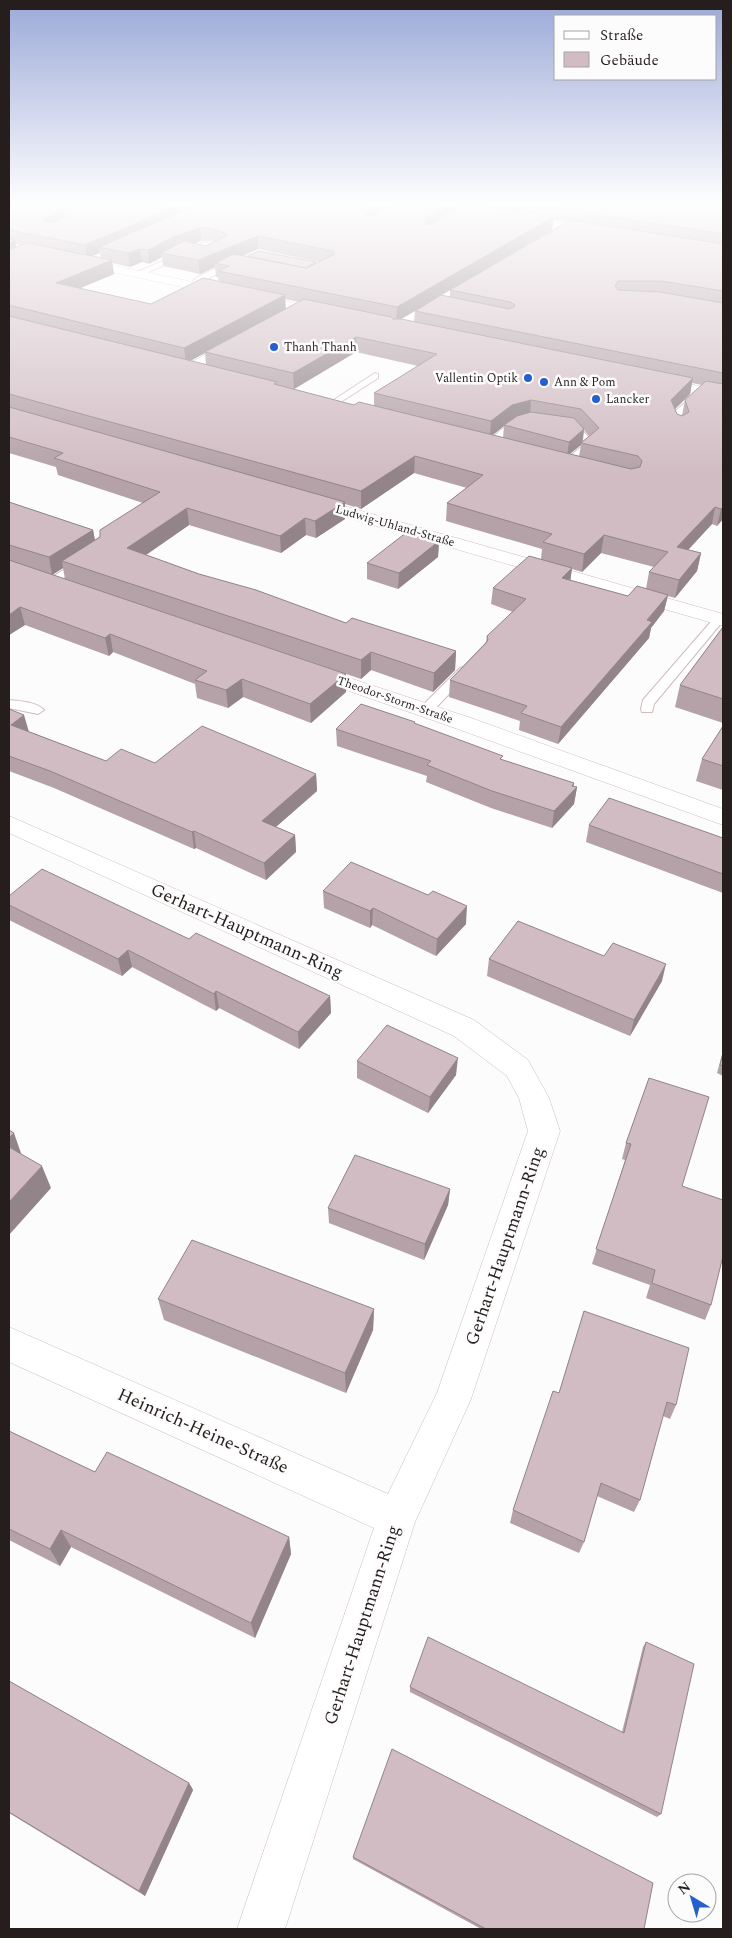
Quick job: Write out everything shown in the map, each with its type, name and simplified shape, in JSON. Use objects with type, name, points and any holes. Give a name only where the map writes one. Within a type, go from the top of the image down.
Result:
[{"type":"street","points":[[227,292],[340,316]]},
{"type":"street","points":[[284,316],[300,308]]},
{"type":"street","points":[[206,374],[182,368],[252,334]]},
{"type":"street","points":[[640,379],[723,395]]},
{"type":"street","points":[[311,400],[349,410]]},
{"type":"street","points":[[473,440],[511,450]]},
{"type":"street","points":[[548,459],[584,468]]},
{"type":"street","name":"Ludwig-Uhland-Straße","points":[[288,495],[721,620]]},
{"type":"street","points":[[41,579],[78,592]]},
{"type":"street","name":"Theodor-Storm-Straße","points":[[294,665],[426,710],[723,817]]},
{"type":"street","name":"Gerhart-Hauptmann-Ring","points":[[15,835],[464,1028],[518,1068],[534,1098],[544,1131],[453,1399],[398,1518],[261,1929]]},
{"type":"street","name":"Heinrich-Heine-Straße","points":[[9,1344],[398,1518]]},
{"type":"lane","points":[[330,405],[375,376]]},
{"type":"lane","points":[[678,428],[675,416],[701,391]]},
{"type":"lane","points":[[492,445],[497,437],[509,428],[521,422],[530,421]]},
{"type":"lane","points":[[558,426],[576,429],[590,444],[567,463]]},
{"type":"lane","points":[[41,579],[90,556]]},
{"type":"lane","points":[[647,709],[648,703],[721,620]]},
{"type":"lane","points":[[426,710],[472,662]]},
{"type":"lane","points":[[9,704],[22,705],[38,710]]},
{"type":"building","points":[[9,292],[99,292],[151,304],[174,292],[273,292],[285,295],[184,348],[9,305]]},
{"type":"building","points":[[325,292],[422,292],[397,307]]},
{"type":"building","points":[[462,292],[663,292],[723,303],[723,373],[415,311],[441,295],[509,309],[515,305],[510,302]]},
{"type":"building","points":[[304,299],[391,317],[393,319],[401,319],[693,378],[671,400],[677,414],[682,416],[689,412],[685,400],[706,381],[723,384],[723,507],[721,509],[715,507],[677,547],[701,553],[679,580],[649,572],[668,552],[604,535],[584,554],[543,542],[552,534],[447,503],[483,475],[415,456],[361,491],[9,394],[9,316],[277,382],[274,384],[354,405],[359,402],[631,469],[640,467],[642,461],[638,456],[581,443],[599,428],[581,409],[531,400],[512,405],[491,421],[374,393],[437,354],[356,337],[293,373],[205,352]]},
{"type":"building","points":[[9,407],[345,502],[315,521],[305,518],[280,536],[187,508],[127,548],[199,574],[256,590],[346,623],[352,618],[456,651],[434,673],[371,652],[361,660],[62,561],[100,537],[100,530],[160,492],[54,458],[63,453],[9,437]]},
{"type":"building","points":[[531,412],[574,418],[584,429],[569,442],[504,425],[517,416]]},
{"type":"building","points":[[9,502],[93,530],[49,557],[9,545]]},
{"type":"building","points":[[407,532],[439,541],[399,573],[367,563]]},
{"type":"building","points":[[529,556],[572,568],[562,578],[628,596],[637,586],[668,595],[647,620],[652,622],[561,727],[521,713],[527,706],[450,680],[486,643],[488,640],[487,636],[526,599],[493,588]]},
{"type":"building","points":[[9,560],[346,674],[310,704],[242,679],[226,690],[195,680],[207,671],[110,634],[105,638],[20,607],[9,615]]},
{"type":"building","points":[[723,627],[723,699],[680,685]]},
{"type":"building","points":[[361,704],[415,722],[503,756],[500,759],[574,783],[572,786],[577,787],[554,811],[492,791],[427,765],[431,761],[336,729]]},
{"type":"building","points":[[9,709],[24,715],[11,725],[106,761],[121,749],[155,763],[202,726],[316,774],[262,821],[295,835],[264,863],[194,831],[192,832],[50,771],[9,756]]},
{"type":"building","points":[[723,726],[723,766],[702,759]]},
{"type":"building","points":[[609,798],[723,838],[723,874],[589,825]]},
{"type":"building","points":[[351,862],[428,895],[433,891],[467,906],[437,939],[373,908],[370,911],[323,891]]},
{"type":"building","points":[[42,869],[189,939],[196,933],[330,996],[298,1032],[216,991],[214,994],[128,950],[118,959],[9,905],[9,896]]},
{"type":"building","points":[[518,921],[604,956],[613,943],[666,964],[634,1020],[489,959]]},
{"type":"building","points":[[387,1025],[458,1058],[430,1097],[357,1061]]},
{"type":"building","points":[[723,1053],[723,1066],[720,1065]]},
{"type":"building","points":[[649,1078],[709,1097],[682,1186],[723,1200],[723,1256],[711,1305],[652,1283],[655,1270],[596,1249],[631,1144],[626,1143]]},
{"type":"building","points":[[9,1130],[14,1133],[9,1138]]},
{"type":"building","points":[[9,1147],[42,1166],[9,1202]]},
{"type":"building","points":[[355,1155],[450,1189],[425,1244],[328,1208]]},
{"type":"building","points":[[192,1240],[374,1309],[345,1373],[158,1299]]},
{"type":"building","points":[[584,1311],[689,1348],[676,1405],[667,1402],[640,1500],[601,1483],[584,1542],[513,1510],[553,1391],[559,1393]]},
{"type":"building","points":[[9,1431],[95,1472],[107,1452],[289,1537],[251,1623],[61,1530],[50,1549],[9,1529]]},
{"type":"building","points":[[428,1637],[624,1733],[646,1642],[694,1664],[661,1814],[410,1687]]},
{"type":"building","points":[[9,1681],[189,1783],[139,1891],[9,1812]]},
{"type":"building","points":[[392,1749],[653,1883],[644,1929],[486,1929],[353,1857]]},
{"type":"place","name":"Thanh Thanh","points":[[274,347]]},
{"type":"place","name":"Vallentin Optik","points":[[528,378]]},
{"type":"place","name":"Ann & Pom","points":[[544,382]]},
{"type":"place","name":"Lancker","points":[[596,399]]}]
